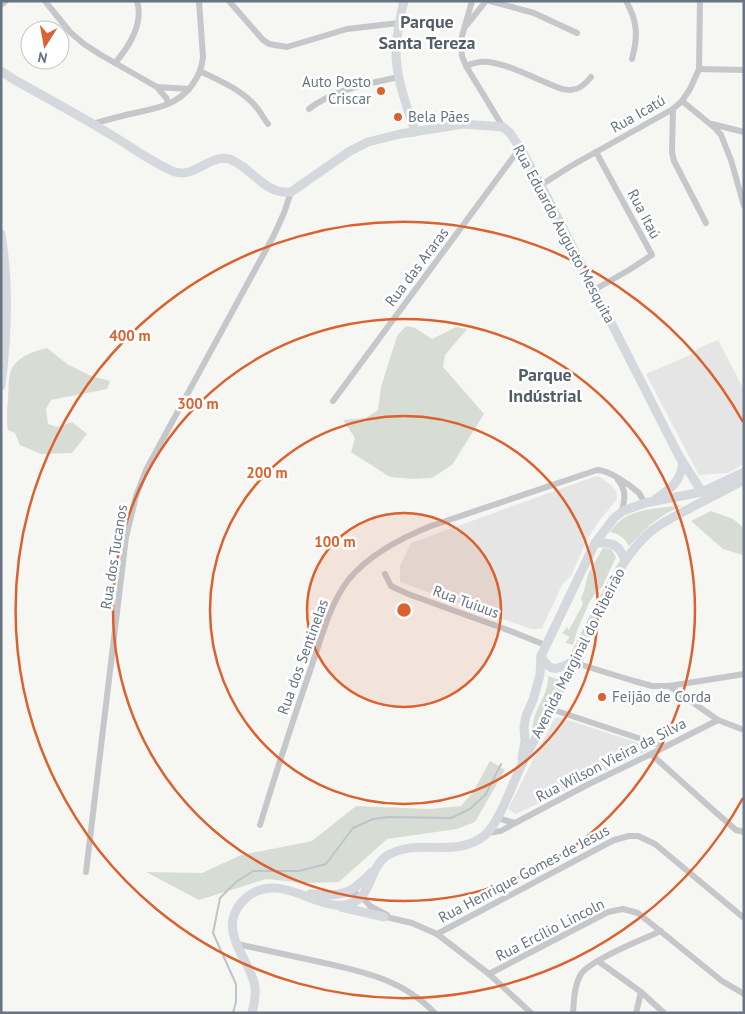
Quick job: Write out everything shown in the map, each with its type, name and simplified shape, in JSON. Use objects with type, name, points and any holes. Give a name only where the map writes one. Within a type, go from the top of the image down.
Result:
[{"type":"main road","points":[[404,1],[399,23],[396,52],[399,77],[415,132]]},
{"type":"main road","points":[[1,71],[175,172],[190,172],[218,159],[228,158],[253,174],[270,188],[284,193],[291,192],[350,151],[368,142],[400,134],[463,124],[503,127]]},
{"type":"main road","name":"Rua Eduardo Augusto Mesquita","points":[[503,127],[510,133],[520,148],[541,185],[683,463],[702,492]]},
{"type":"main road","points":[[1,234],[6,322],[1,386]]},
{"type":"main road","points":[[650,502],[677,482],[682,474],[683,463]]},
{"type":"main road","name":"Avenida Marginal do Ribeirão","points":[[520,768],[525,741],[524,727],[540,674],[540,656],[595,543],[608,525],[621,513],[650,502],[702,492],[744,472]]},
{"type":"main road","name":"Avenida Marginal do Ribeirão","points":[[251,1013],[255,999],[255,987],[237,944],[233,929],[233,920],[242,902],[252,893],[261,889],[273,888],[298,893],[336,906],[351,904],[362,897],[374,871],[381,860],[388,854],[412,847],[447,848],[461,846],[476,841],[487,833],[497,818],[619,568],[642,540],[662,523],[744,480]]},
{"type":"main road","points":[[595,543],[606,542],[614,544],[622,551],[625,560]]},
{"type":"main road","points":[[540,656],[545,664],[552,668],[560,669],[572,662]]},
{"type":"main road","name":"Avenida Marginal do Ribeirão","points":[[298,893],[339,894],[353,889],[374,871]]},
{"type":"main road","points":[[336,906],[384,917]]},
{"type":"street","points":[[1,5],[6,1]]},
{"type":"street","points":[[46,1],[70,32],[84,44],[157,87],[167,98],[168,104]]},
{"type":"street","points":[[115,63],[124,52],[139,21],[137,1]]},
{"type":"street","points":[[93,124],[168,104],[179,98],[189,89],[200,71],[203,57],[199,1]]},
{"type":"street","points":[[229,1],[263,40],[269,44],[287,47],[347,29],[399,23]]},
{"type":"street","points":[[472,1],[462,36],[462,56],[466,66],[503,127]]},
{"type":"street","points":[[466,27],[488,1],[534,13],[577,32]]},
{"type":"street","points":[[626,1],[635,22],[636,42],[632,59]]},
{"type":"street","name":"Rua Icatú","points":[[541,185],[673,109],[682,101],[690,90],[699,69],[700,1]]},
{"type":"street","points":[[466,66],[476,62],[488,62],[513,69],[560,89],[569,90],[576,89],[591,77]]},
{"type":"street","points":[[699,69],[744,70]]},
{"type":"street","points":[[200,71],[227,84],[248,98],[268,124]]},
{"type":"street","points":[[309,109],[318,102],[343,90],[399,77]]},
{"type":"street","points":[[157,87],[189,89]]},
{"type":"street","points":[[682,101],[721,135],[726,145],[744,206]]},
{"type":"street","points":[[673,109],[672,152],[674,161],[706,223]]},
{"type":"street","points":[[710,124],[744,132]]},
{"type":"street","name":"Rua das Araras","points":[[333,401],[520,148]]},
{"type":"street","name":"Rua Itaú","points":[[594,290],[652,255],[596,152]]},
{"type":"street","name":"Rua dos Tucanos","points":[[86,872],[126,537],[136,496],[146,470],[274,235],[291,192]]},
{"type":"street","name":"Rua dos Sentinelas","points":[[260,825],[327,621],[341,591],[362,566],[394,543],[413,533],[587,472],[601,470],[614,476],[650,502]]},
{"type":"street","points":[[614,476],[624,489],[624,503],[621,513]]},
{"type":"street","name":"Rua Tuiuus","points":[[385,574],[391,586],[408,594],[545,646]]},
{"type":"street","points":[[572,662],[652,686],[669,686],[744,674]]},
{"type":"street","points":[[669,686],[718,720],[744,730]]},
{"type":"street","points":[[551,709],[665,747]]},
{"type":"street","name":"Rua Wilson Vieira da Silva","points":[[487,833],[501,831],[718,720]]},
{"type":"street","points":[[651,754],[736,830],[744,832]]},
{"type":"street","points":[[497,818],[515,823]]},
{"type":"street","name":"Rua Henrique Gomes de Jesus","points":[[437,934],[614,840],[629,836],[638,836],[655,844],[744,918]]},
{"type":"street","points":[[349,890],[362,897],[370,906],[395,919]]},
{"type":"street","points":[[351,904],[384,917],[412,923],[437,934],[489,974],[531,1013]]},
{"type":"street","name":"Rua Ercílio Lincoln","points":[[489,974],[608,912],[623,910],[638,913],[722,981],[744,994]]},
{"type":"street","points":[[573,1013],[577,984],[581,974],[587,967],[661,932]]},
{"type":"street","points":[[237,944],[360,971],[386,979],[404,988],[429,1006],[435,1013]]},
{"type":"street","points":[[598,961],[641,992],[664,1013]]},
{"type":"street","points":[[636,1013],[641,992]]},
{"type":"shaded area","points":[[406,326],[415,328],[432,339],[456,327],[467,329],[445,355],[443,367],[484,414],[452,465],[432,478],[390,477],[351,452],[355,438],[343,420],[366,418],[378,410],[381,387],[397,336]]},
{"type":"shaded area","points":[[718,340],[744,390],[744,464],[728,473],[699,475],[646,374],[690,355],[699,348]]},
{"type":"shaded area","points":[[47,348],[67,364],[91,376],[110,381],[107,389],[51,400],[46,409],[48,424],[57,427],[72,422],[87,434],[72,453],[41,454],[20,445],[15,433],[8,430],[7,410],[11,370],[22,358]]},
{"type":"shaded area","points":[[596,476],[611,485],[616,491],[617,499],[596,525],[585,544],[572,574],[562,585],[542,628],[531,629],[400,582],[400,566],[411,543]]},
{"type":"shaded area","points":[[683,505],[651,524],[629,546],[621,536],[610,532],[624,518],[633,514]]},
{"type":"shaded area","points":[[711,511],[733,519],[744,528],[744,558],[743,555],[723,549],[691,521]]},
{"type":"shaded area","points":[[603,548],[611,549],[616,557],[602,587],[589,603],[573,645],[565,643],[570,637],[562,633],[566,626],[569,630],[583,604],[581,598],[588,574]]},
{"type":"shaded area","points":[[548,676],[556,679],[560,678],[532,735],[534,718],[546,691]]},
{"type":"shaded area","points":[[558,717],[651,747],[651,749],[516,814],[508,809],[554,719]]},
{"type":"shaded area","points":[[490,761],[505,770],[475,822],[457,829],[387,839],[339,882],[306,883],[266,879],[199,900],[146,872],[202,873],[241,855],[312,841],[356,806],[430,809],[461,806],[473,792]]},
{"type":"waterway","points":[[233,1013],[236,1002],[236,984],[213,933],[220,898],[236,882],[253,871],[299,871],[326,864],[353,828],[373,819],[389,817],[451,818],[470,809],[486,794],[501,764]]},
{"type":"place","name":"Auto Posto Criscar","points":[[381,91]]},
{"type":"place","name":"Bela Pães","points":[[398,117]]},
{"type":"place","name":"Feijão de Corda","points":[[602,697]]},
{"type":"district","name":"Parque Santa Tereza","points":[[427,32]]},
{"type":"district","name":"Parque Indústrial","points":[[545,385]]}]
